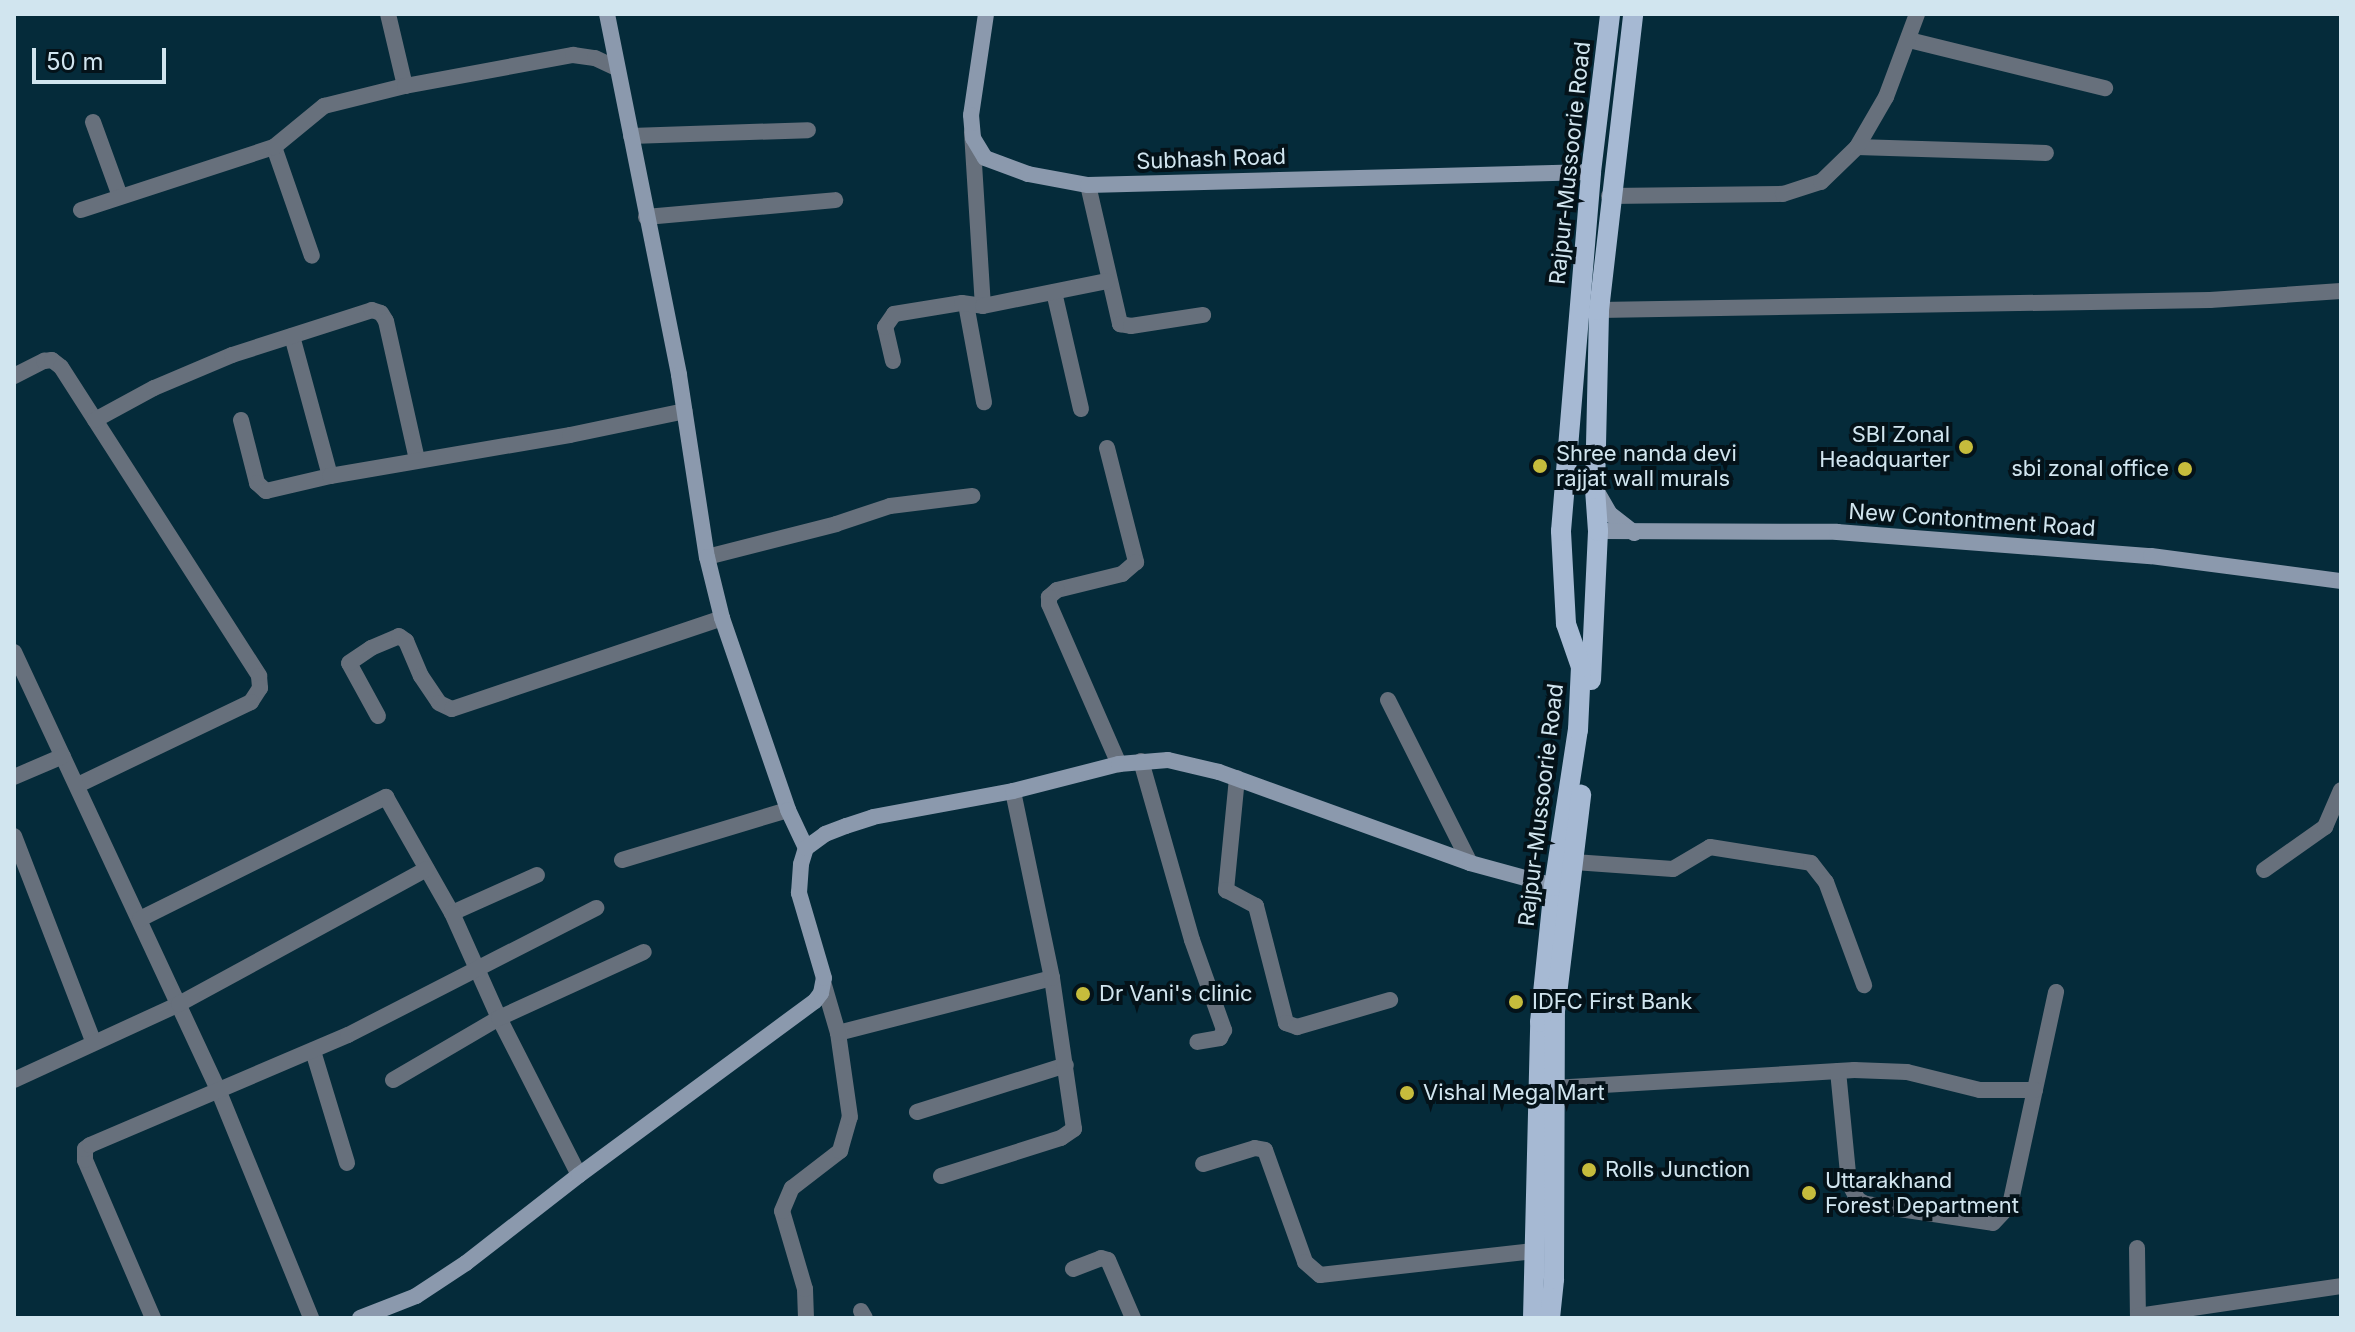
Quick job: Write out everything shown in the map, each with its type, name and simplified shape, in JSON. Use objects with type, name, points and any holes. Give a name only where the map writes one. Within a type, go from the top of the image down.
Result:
[{"type":"main road","name":"Rajpur-Mussoorie Road","points":[[1533,1318],[1540,1022],[1554,886],[1578,730],[1581,667],[1566,624],[1562,521],[1591,172],[1610,14]]},
{"type":"main road","name":"Rajpur-Mussoorie Road","points":[[1550,1318],[1554,1279],[1555,1011],[1589,716],[1597,533],[1599,310],[1609,196],[1633,14]]},
{"type":"main road","points":[[1562,521],[1573,512],[1584,511],[1597,533],[1585,555],[1576,556],[1563,546]]},
{"type":"street","points":[[388,14],[405,86]]},
{"type":"street","points":[[607,14],[685,411],[707,557],[722,618],[788,810],[806,848]]},
{"type":"street","points":[[984,402],[974,305],[972,130],[986,14]]},
{"type":"street","points":[[1609,196],[1783,194],[1821,182],[1857,147],[1886,97],[1917,14]]},
{"type":"street","points":[[1909,40],[2105,88]]},
{"type":"street","points":[[81,210],[236,162],[274,147],[324,106],[405,86],[573,55],[595,58],[616,68]]},
{"type":"street","points":[[93,122],[120,196]]},
{"type":"street","points":[[631,136],[808,130]]},
{"type":"street","name":"Subhash Road","points":[[972,130],[978,150],[993,162],[1028,174],[1088,185],[1591,172]]},
{"type":"street","points":[[274,147],[312,256]]},
{"type":"street","points":[[1857,147],[2046,153]]},
{"type":"street","points":[[1088,185],[1116,317],[1125,326],[1203,315]]},
{"type":"street","points":[[646,217],[835,200]]},
{"type":"street","points":[[893,361],[885,327],[894,314],[974,305],[1107,281]]},
{"type":"street","points":[[1599,310],[2210,300],[2341,291]]},
{"type":"street","points":[[1054,292],[1081,409]]},
{"type":"street","points":[[95,420],[154,388],[232,355],[372,310],[381,313],[386,321],[417,460]]},
{"type":"street","points":[[292,336],[330,476]]},
{"type":"street","points":[[14,376],[52,360],[61,367],[259,676],[260,688],[251,702],[78,785]]},
{"type":"street","points":[[241,420],[261,488],[266,491],[330,476],[570,435],[685,411]]},
{"type":"street","points":[[1107,448],[1136,562],[1122,574],[1057,590],[1049,597],[1049,604],[1119,764]]},
{"type":"street","points":[[1595,489],[1610,514],[1634,533]]},
{"type":"street","points":[[707,557],[836,524],[890,506],[972,496]]},
{"type":"street","name":"New Contontment Road","points":[[1597,533],[1837,532],[2151,556],[2341,581]]},
{"type":"street","points":[[378,716],[349,663],[371,648],[399,636],[406,641],[421,676],[439,703],[452,709],[722,618]]},
{"type":"street","points":[[14,652],[219,1092],[311,1318]]},
{"type":"street","points":[[1388,700],[1470,863]]},
{"type":"street","points":[[14,777],[63,756]]},
{"type":"street","points":[[806,1318],[805,1289],[782,1211],[792,1188],[824,1167],[846,1138],[848,1099],[838,1033],[799,893],[798,878],[806,848],[825,834],[873,817],[1013,791],[1119,764],[1168,760],[1237,778],[1470,863],[1554,886]]},
{"type":"street","points":[[1141,761],[1192,940],[1224,1030],[1220,1038],[1197,1042]]},
{"type":"street","points":[[1237,778],[1226,890],[1256,906],[1286,1023],[1297,1027],[1390,1000]]},
{"type":"street","points":[[2264,870],[2325,827],[2341,790]]},
{"type":"street","points":[[941,1176],[1068,1135],[1075,1122],[1052,978],[1013,791]]},
{"type":"street","points":[[140,919],[386,797],[452,913],[499,1018],[579,1175]]},
{"type":"street","points":[[622,860],[788,810]]},
{"type":"street","points":[[14,836],[93,1041]]},
{"type":"street","points":[[1574,862],[1673,869],[1710,847],[1811,863],[1826,882],[1864,985]]},
{"type":"street","points":[[14,1080],[179,1004],[427,869]]},
{"type":"street","points":[[452,913],[537,875]]},
{"type":"street","points":[[153,1318],[85,1160],[85,1149],[313,1051],[596,908]]},
{"type":"street","points":[[393,1080],[499,1018],[644,952]]},
{"type":"street","points":[[838,1033],[1052,978]]},
{"type":"street","points":[[360,1318],[416,1296],[466,1263],[579,1175],[815,1001],[824,985]]},
{"type":"street","points":[[1838,1071],[1849,1183],[1858,1200],[1987,1225],[2003,1215],[2010,1205],[2056,992]]},
{"type":"street","points":[[313,1051],[347,1163]]},
{"type":"street","points":[[917,1112],[1066,1065]]},
{"type":"street","points":[[1553,1088],[1838,1071],[1907,1072],[1980,1090],[2035,1090]]},
{"type":"street","points":[[1203,1164],[1255,1148],[1265,1150],[1305,1262],[1320,1275],[1535,1251]]},
{"type":"street","points":[[2137,1248],[2138,1317],[2341,1286]]},
{"type":"street","points":[[1073,1269],[1101,1258],[1108,1260],[1133,1318]]},
{"type":"place","name":"SBI Zonal Headquarter","points":[[1966,447]]},
{"type":"place","name":"Shree nanda devi rajjat wall murals","points":[[1540,466]]},
{"type":"place","name":"sbi zonal office","points":[[2185,469]]},
{"type":"place","name":"Dr Vani's clinic","points":[[1083,994]]},
{"type":"place","name":"IDFC First Bank","points":[[1516,1002]]},
{"type":"place","name":"Vishal Mega Mart","points":[[1407,1093]]},
{"type":"place","name":"Rolls Junction","points":[[1589,1170]]},
{"type":"place","name":"Uttarakhand Forest Department","points":[[1809,1193]]}]
